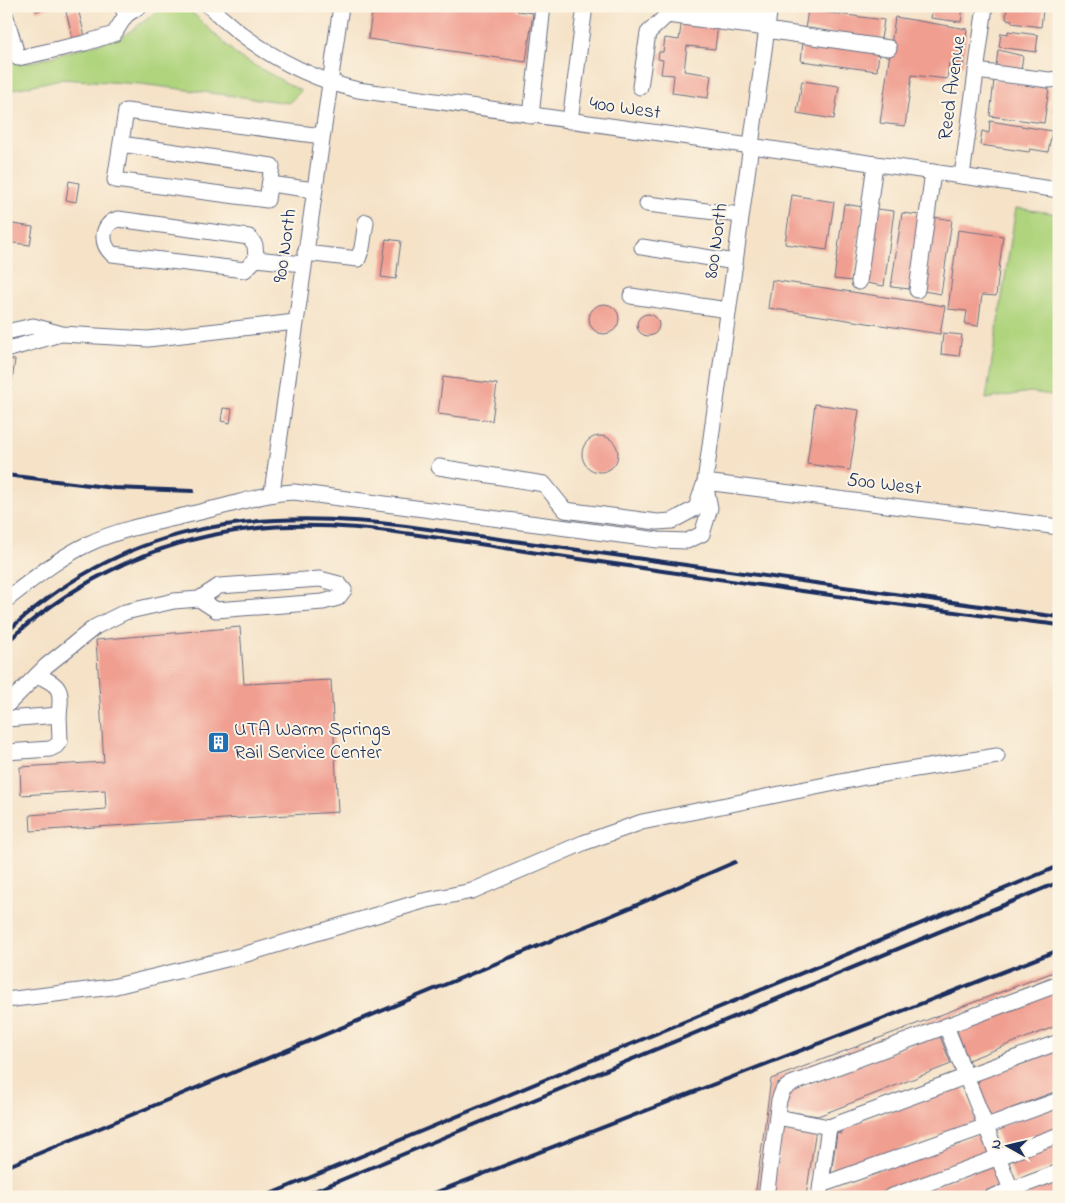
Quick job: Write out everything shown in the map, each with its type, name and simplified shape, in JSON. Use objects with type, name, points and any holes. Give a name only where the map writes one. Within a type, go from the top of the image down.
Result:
[{"type":"street","points":[[6,17],[18,58],[85,43],[114,34],[124,11],[140,6]]},
{"type":"street","name":"400 West","points":[[209,6],[235,30],[270,55],[288,65],[330,81],[365,91],[1059,190]]},
{"type":"street","name":"900 North","points":[[272,492],[341,6]]},
{"type":"street","points":[[531,116],[542,6]]},
{"type":"street","points":[[570,121],[584,6]]},
{"type":"street","points":[[697,6],[889,48]]},
{"type":"street","name":"Reed Avenue","points":[[962,176],[985,6]]},
{"type":"street","points":[[640,86],[648,32],[667,14],[768,20]]},
{"type":"street","name":"800 North","points":[[705,482],[768,20]]},
{"type":"street","points":[[976,71],[1050,80],[1059,79]]},
{"type":"street","points":[[121,144],[272,166],[267,200],[115,180],[126,111],[322,136]]},
{"type":"street","points":[[859,282],[875,164]]},
{"type":"street","points":[[917,290],[933,172]]},
{"type":"street","points":[[270,184],[314,190]]},
{"type":"street","points":[[647,204],[741,215]]},
{"type":"street","points":[[256,259],[255,245],[249,237],[118,219],[112,221],[104,232],[103,242],[112,254],[245,270],[256,259],[358,260],[366,222]]},
{"type":"street","points":[[642,247],[735,262]]},
{"type":"street","points":[[631,296],[728,310]]},
{"type":"street","points":[[6,332],[33,326],[62,334],[148,339],[295,322]]},
{"type":"street","points":[[6,350],[62,334]]},
{"type":"street","points":[[439,467],[544,484],[565,510],[657,522],[672,521],[696,508],[705,482]]},
{"type":"street","points":[[6,600],[45,569],[88,544],[128,530],[232,505],[272,492],[294,492],[658,540],[687,541],[702,534],[710,508],[705,482]]},
{"type":"street","name":"500 West","points":[[705,482],[1059,527]]},
{"type":"street","points":[[6,706],[37,675],[94,627],[125,612],[174,601],[199,599],[219,586],[310,580],[339,584],[344,590],[338,598],[323,602],[216,610],[199,599]]},
{"type":"street","points":[[6,752],[56,746],[60,741],[58,715],[60,690],[57,684],[37,675]]},
{"type":"street","points":[[6,719],[58,715]]},
{"type":"street","points":[[6,1000],[112,987],[243,955],[423,901],[472,892],[582,843],[642,822],[865,777],[997,756]]},
{"type":"street","points":[[766,1197],[777,1117],[783,1090],[791,1084],[1059,984]]},
{"type":"street","points":[[946,1026],[1012,1193]]},
{"type":"street","points":[[777,1117],[829,1127],[1059,1042]]},
{"type":"street","points":[[829,1127],[820,1191],[1059,1100]]},
{"type":"street","points":[[890,1197],[1059,1135]]},
{"type":"street","points":[[992,1197],[1012,1193],[1059,1172]]},
{"type":"green space","points":[[165,6],[185,6],[239,57],[301,91],[289,103],[141,84],[61,79],[6,91],[6,62],[28,63],[122,37]]},
{"type":"green space","points":[[1016,208],[1059,214],[1059,396],[1030,392],[986,399]]},
{"type":"building","points":[[35,6],[53,6],[53,7],[36,11]]},
{"type":"building","points":[[373,6],[518,6],[517,11],[533,13],[526,62],[368,39]]},
{"type":"building","points":[[933,6],[963,6],[961,22],[931,18]]},
{"type":"building","points":[[1007,6],[1043,10],[1041,27],[1012,23],[1012,20],[1006,19]]},
{"type":"building","points":[[78,9],[86,40],[74,43],[66,12]]},
{"type":"building","points":[[808,10],[884,20],[881,39],[805,29]]},
{"type":"building","points":[[895,17],[967,29],[963,65],[949,63],[947,79],[912,75],[905,126],[880,123]]},
{"type":"building","points":[[682,19],[718,25],[715,49],[687,46],[684,71],[711,75],[708,98],[672,93],[674,75],[661,74],[663,60],[658,59],[659,52],[663,52],[665,38],[679,40]]},
{"type":"building","points":[[1008,31],[1038,35],[1036,52],[999,47],[1001,33],[1008,34]]},
{"type":"building","points":[[803,42],[879,52],[877,71],[801,61]]},
{"type":"building","points":[[998,50],[1023,56],[1021,70],[996,66]]},
{"type":"building","points":[[994,80],[1049,88],[1044,123],[990,116]]},
{"type":"building","points":[[802,81],[839,86],[834,119],[797,113]]},
{"type":"building","points":[[1056,85],[1059,85],[1059,112],[1053,111]]},
{"type":"building","points":[[990,121],[1052,131],[1048,152],[1030,149],[1029,152],[980,145],[982,131],[989,133]]},
{"type":"building","points":[[69,181],[79,183],[76,202],[66,200]]},
{"type":"building","points":[[792,195],[834,202],[827,250],[785,244]]},
{"type":"building","points":[[844,204],[863,207],[853,281],[834,279]]},
{"type":"building","points":[[876,209],[894,211],[884,286],[866,283]]},
{"type":"building","points":[[902,213],[920,215],[910,289],[891,287]]},
{"type":"building","points":[[933,217],[952,220],[941,294],[923,291]]},
{"type":"building","points":[[6,223],[33,227],[30,245],[6,242]]},
{"type":"building","points":[[958,230],[1003,236],[996,296],[982,295],[978,326],[965,324],[967,311],[948,309]]},
{"type":"building","points":[[386,239],[401,241],[396,279],[381,277]]},
{"type":"building","points":[[772,280],[945,306],[940,334],[768,308]]},
{"type":"building","points":[[604,304],[610,305],[618,313],[618,325],[610,333],[604,334],[598,333],[590,325],[589,319],[590,313],[598,305]]},
{"type":"building","points":[[648,314],[656,317],[659,325],[656,333],[648,336],[640,333],[637,325],[640,317]]},
{"type":"building","points":[[943,333],[962,335],[959,356],[941,354]]},
{"type":"building","points":[[6,359],[15,360],[10,396],[6,395]]},
{"type":"building","points":[[443,377],[497,384],[492,421],[438,414]]},
{"type":"building","points":[[815,404],[859,410],[850,470],[807,464]]},
{"type":"building","points":[[223,408],[232,409],[230,423],[221,421]]},
{"type":"building","points":[[600,436],[613,441],[618,454],[613,467],[600,472],[587,467],[582,454],[587,441]]},
{"type":"building","name":"UTA Warm Springs Rail Service Center","points":[[240,627],[244,684],[331,680],[338,812],[31,831],[30,815],[106,809],[105,790],[21,795],[20,767],[104,762],[96,640]]},
{"type":"building","points":[[1059,970],[1059,975],[777,1083],[760,1197],[755,1197],[771,1079]]},
{"type":"building","points":[[1059,990],[1059,1025],[968,1060],[956,1029]]},
{"type":"building","points":[[939,1034],[951,1064],[818,1116],[785,1111],[787,1093]]},
{"type":"building","points":[[1059,1048],[1059,1090],[989,1117],[976,1083],[979,1082],[978,1079]]},
{"type":"building","points":[[962,1086],[976,1122],[831,1174],[837,1133],[841,1134],[839,1130]]},
{"type":"building","points":[[1059,1104],[1059,1128],[1003,1149],[995,1128]]},
{"type":"building","points":[[783,1124],[816,1128],[806,1197],[773,1197]]},
{"type":"building","points":[[981,1133],[989,1154],[871,1197],[828,1197],[829,1188]]},
{"type":"building","points":[[1059,1139],[1059,1164],[1015,1180],[1007,1158]]},
{"type":"building","points":[[993,1164],[1001,1185],[969,1197],[905,1197]]},
{"type":"building","points":[[1059,1176],[1059,1197],[1023,1197],[1020,1190]]},
{"type":"railway","points":[[6,475],[114,488],[193,491]]},
{"type":"railway","points":[[6,633],[51,596],[96,567],[144,546],[192,531],[243,523],[295,519],[406,526],[1059,617]]},
{"type":"railway","points":[[6,643],[54,604],[106,573],[134,560],[163,549],[223,533],[303,526],[343,527],[424,535],[801,591],[1059,625]]},
{"type":"railway","points":[[6,1167],[632,907],[735,862]]},
{"type":"railway","points":[[263,1197],[1059,866]]},
{"type":"railway","points":[[300,1197],[1059,882]]},
{"type":"railway","points":[[424,1197],[1059,950]]},
{"type":"place","name":"UTA Warm Springs Rail Service Center","points":[[218,742]]}]
